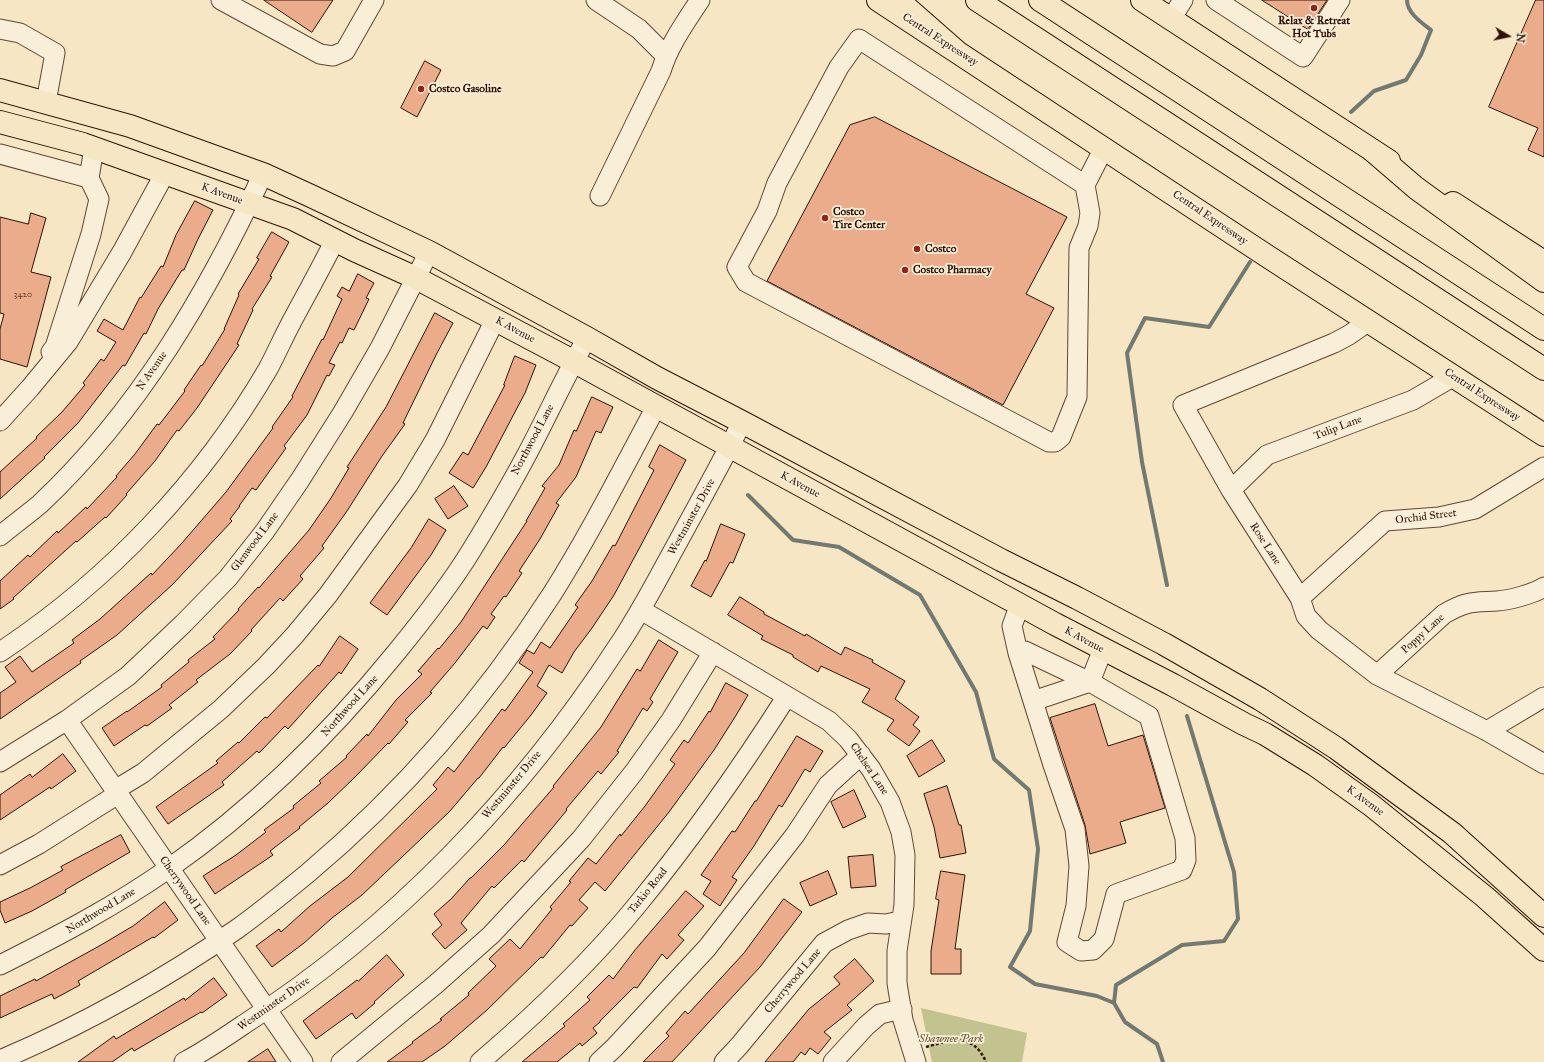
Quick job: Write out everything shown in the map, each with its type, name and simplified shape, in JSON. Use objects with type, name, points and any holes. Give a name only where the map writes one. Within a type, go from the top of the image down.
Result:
[{"type":"main road","name":"Central Expressway","points":[[878,0],[1267,256],[1544,435]]},
{"type":"main road","points":[[898,0],[955,50]]},
{"type":"main road","points":[[977,0],[1544,369]]},
{"type":"main road","points":[[1040,0],[1544,329]]},
{"type":"main road","points":[[1142,0],[1544,262]]},
{"type":"main road","points":[[0,90],[130,126],[263,174],[429,252],[657,378],[1001,560],[1119,620],[1260,699],[1336,748],[1452,834],[1544,916]]},
{"type":"main road","name":"K Avenue","points":[[0,122],[94,148],[293,219],[416,278],[574,362],[1103,650],[1265,734],[1315,765],[1371,805],[1485,897],[1544,950]]},
{"type":"main road","points":[[1373,151],[1416,188],[1544,281]]},
{"type":"main road","points":[[1103,650],[1119,620]]},
{"type":"street","points":[[221,0],[320,54],[333,56],[345,51],[374,0]]},
{"type":"street","points":[[596,0],[639,29],[666,56]]},
{"type":"street","points":[[600,196],[661,71],[666,56],[675,38],[700,0]]},
{"type":"street","points":[[1171,19],[1184,0]]},
{"type":"street","points":[[1216,0],[1303,57],[1340,0]]},
{"type":"street","points":[[0,29],[20,33],[55,53],[46,102]]},
{"type":"street","points":[[1085,185],[859,39],[839,67],[786,167],[767,211],[736,267],[746,282],[1049,442],[1056,442],[1061,437],[1077,396],[1079,248],[1088,226],[1090,212],[1085,185],[1104,148]]},
{"type":"street","points":[[0,405],[36,372],[55,347],[91,234],[99,199],[89,178],[94,148]]},
{"type":"street","points":[[0,154],[89,178]]},
{"type":"street","points":[[0,421],[30,388],[68,342],[136,229],[165,173]]},
{"type":"street","name":"N Avenue","points":[[0,536],[39,504],[81,462],[122,413],[161,360],[205,287],[249,204],[263,174]]},
{"type":"street","points":[[0,652],[55,613],[111,565],[167,508],[198,470],[224,437],[268,368],[335,240]]},
{"type":"street","name":"Glenwood Lane","points":[[0,762],[67,720],[128,676],[183,624],[228,578],[265,531],[300,480],[342,412],[380,348],[429,252]]},
{"type":"street","points":[[0,865],[39,844],[143,773],[221,709],[266,666],[294,636],[348,569],[408,485],[435,440],[495,320]]},
{"type":"street","name":"Rose Lane","points":[[1369,321],[1349,335],[1334,343],[1183,405],[1231,490],[1300,598],[1306,616],[1319,630],[1377,675],[1487,731],[1544,764]]},
{"type":"street","name":"Northwood Lane","points":[[0,965],[57,937],[126,897],[169,868],[240,814],[302,758],[365,692],[423,620],[471,552],[526,455],[586,338]]},
{"type":"street","name":"Tulip Lane","points":[[1231,490],[1267,455],[1413,400],[1454,376]]},
{"type":"street","points":[[0,1060],[33,1046],[94,1016],[133,994],[236,930],[356,831],[431,754],[483,692],[532,623],[569,566],[656,407]]},
{"type":"street","name":"Westminster Drive","points":[[184,1062],[267,1010],[324,969],[390,913],[462,844],[501,801],[562,726],[618,647],[641,610],[742,422]]},
{"type":"street","name":"Orchid Street","points":[[1300,598],[1385,521],[1439,517],[1475,509],[1544,467]]},
{"type":"street","name":"Poppy Lane","points":[[1377,675],[1444,614],[1454,608],[1473,603],[1498,601],[1537,591],[1544,587]]},
{"type":"street","points":[[1018,653],[1026,651],[1090,682],[1149,716],[1185,838],[1186,860],[1182,870],[1116,894],[1104,939],[1093,950],[1080,951],[1067,942],[1076,906],[1078,866],[1075,829],[1053,765],[1018,653],[1012,626],[1020,604]]},
{"type":"street","name":"Chelsea Lane","points":[[641,610],[829,722],[848,739],[872,769],[890,802],[901,832],[905,855],[904,905],[900,921],[897,952],[897,983],[903,1020],[915,1056]]},
{"type":"street","points":[[1033,701],[1090,682],[1103,650]]},
{"type":"street","points":[[341,1062],[436,984],[491,935],[580,839],[638,766],[671,720],[713,652]]},
{"type":"street","name":"Tarkio Road","points":[[480,1062],[520,1028],[589,959],[637,906],[687,843],[744,763],[787,696]]},
{"type":"street","points":[[1487,731],[1544,696]]},
{"type":"street","name":"Cherrywood Lane","points":[[67,720],[303,1062]]},
{"type":"street","points":[[599,1062],[614,1048],[706,948],[790,841],[828,785],[861,755]]},
{"type":"street","name":"Cherrywood Lane","points":[[724,1062],[824,944],[848,930],[868,923],[886,924],[900,921]]},
{"type":"street","points":[[833,1062],[866,1026],[880,1014],[902,1010]]},
{"type":"path","points":[[915,1056],[953,1040],[964,1041],[977,1047],[986,1062]]},
{"type":"green space","name":"Shawnee Park","points":[[921,1008],[1027,1033],[1022,1062],[932,1062]]},
{"type":"building","points":[[264,0],[333,0],[312,32]]},
{"type":"building","points":[[1262,0],[1327,0],[1308,29]]},
{"type":"building","points":[[1536,0],[1544,0],[1544,157],[1528,150],[1538,128],[1489,107]]},
{"type":"building","name":"Costco Gasoline","points":[[425,61],[441,70],[417,117],[401,108]]},
{"type":"building","name":"Costco","points":[[875,117],[1067,217],[1026,294],[1054,308],[1003,405],[767,281],[850,125]]},
{"type":"building","points":[[195,201],[213,210],[184,270],[182,270],[158,309],[146,334],[144,333],[125,366],[123,365],[78,423],[44,457],[45,458],[0,499],[0,472],[37,438],[36,437],[62,412],[85,385],[83,383],[101,359],[104,361],[116,342],[97,331],[104,319],[123,330],[140,297],[141,298],[161,266],[163,267],[176,235]]},
{"type":"building","points":[[31,213],[46,218],[31,272],[51,277],[27,367],[0,359],[0,329],[4,314],[0,313],[0,217],[28,224]]},
{"type":"building","points":[[272,232],[289,242],[270,276],[272,277],[252,309],[253,310],[237,344],[239,345],[197,408],[179,431],[177,430],[155,461],[126,494],[127,495],[106,518],[105,517],[77,542],[76,541],[13,598],[14,599],[0,609],[0,581],[28,555],[30,557],[57,531],[58,533],[86,507],[87,509],[117,477],[116,476],[135,454],[157,424],[159,425],[185,391],[184,390],[201,365],[202,366],[225,329],[239,295],[238,294],[259,259],[257,258]]},
{"type":"building","points":[[358,274],[374,283],[366,298],[369,299],[354,330],[349,328],[342,343],[340,342],[329,363],[335,365],[329,376],[327,375],[307,415],[284,446],[286,448],[256,490],[252,488],[230,519],[232,521],[172,585],[117,635],[80,661],[81,663],[0,719],[0,693],[16,682],[5,667],[20,656],[32,672],[74,643],[72,640],[100,619],[151,573],[152,575],[226,492],[273,428],[272,427],[293,397],[292,396],[322,339],[323,340],[342,299],[337,296],[342,287],[349,291]]},
{"type":"building","points":[[435,313],[453,323],[403,423],[405,424],[322,546],[324,548],[300,576],[303,579],[283,601],[280,598],[230,654],[196,680],[198,682],[169,705],[172,708],[147,726],[145,725],[114,746],[102,728],[162,687],[161,685],[189,662],[188,660],[215,639],[213,637],[239,610],[238,609],[258,587],[259,588],[309,530],[331,498],[349,468],[347,467],[386,407]]},
{"type":"building","points":[[515,356],[536,365],[525,393],[486,467],[473,488],[449,473],[463,452],[468,455],[505,385]]},
{"type":"building","points":[[592,397],[613,407],[601,433],[596,431],[576,477],[556,503],[559,505],[540,539],[519,571],[522,573],[506,597],[504,596],[491,614],[495,617],[487,629],[483,626],[455,663],[430,692],[432,693],[405,720],[408,722],[389,744],[388,743],[328,803],[299,827],[300,828],[270,851],[273,855],[215,894],[203,876],[236,855],[266,832],[264,830],[294,808],[293,806],[321,783],[319,781],[347,757],[346,756],[367,734],[368,736],[396,700],[422,674],[418,671],[438,648],[439,649],[461,622],[527,521],[545,488],[542,486],[559,465],[574,430],[576,431]]},
{"type":"building","points":[[660,445],[686,460],[614,595],[574,652],[562,673],[549,665],[537,686],[547,693],[531,715],[450,811],[362,895],[332,918],[304,943],[272,967],[256,946],[279,929],[281,932],[310,906],[348,877],[437,789],[433,785],[448,767],[454,772],[502,709],[505,711],[533,672],[519,663],[527,650],[534,654],[541,642],[550,648],[578,607],[575,605],[592,581],[613,545],[615,546],[654,470],[649,467]]},
{"type":"building","points":[[454,486],[468,506],[448,519],[435,499]]},
{"type":"building","points":[[429,519],[446,530],[431,555],[387,615],[370,603],[411,548]]},
{"type":"building","points":[[721,524],[745,534],[733,563],[730,562],[711,597],[691,586],[705,560],[706,561]]},
{"type":"building","points":[[740,597],[764,612],[764,614],[805,636],[806,634],[841,655],[845,647],[873,660],[872,662],[905,681],[895,699],[919,717],[913,725],[920,731],[909,746],[887,730],[894,720],[862,702],[870,689],[821,666],[818,672],[793,657],[793,655],[761,639],[763,636],[728,615]]},
{"type":"building","points":[[340,636],[358,649],[341,674],[339,672],[288,729],[285,726],[259,753],[257,751],[222,782],[224,785],[168,824],[156,807],[218,763],[216,761],[238,742],[239,743],[265,717],[267,718],[318,665],[319,666]]},
{"type":"building","points":[[659,640],[678,652],[650,699],[653,702],[647,711],[643,708],[617,751],[619,752],[601,774],[598,771],[524,862],[522,860],[494,888],[492,886],[461,923],[467,930],[445,949],[432,934],[442,925],[434,914],[451,899],[504,845],[554,787],[553,786],[601,727],[637,669],[640,671]]},
{"type":"building","points":[[726,683],[748,695],[714,750],[669,812],[605,891],[595,882],[579,900],[588,908],[572,926],[570,925],[543,958],[541,957],[487,1010],[445,1046],[422,1062],[387,1062],[442,1020],[440,1019],[469,995],[468,993],[496,966],[489,959],[510,939],[520,949],[552,909],[550,907],[571,882],[569,881],[588,858],[596,864],[645,806],[675,764],[670,760],[684,740],[688,743],[709,711],[710,712]]},
{"type":"building","points":[[1095,704],[1108,746],[1143,735],[1165,808],[1120,822],[1126,843],[1090,854],[1085,825],[1050,718]]},
{"type":"building","points":[[797,736],[823,751],[810,772],[805,769],[782,807],[779,805],[754,846],[732,877],[737,880],[720,906],[703,894],[711,881],[701,875],[732,831],[735,832]]},
{"type":"building","points":[[932,740],[945,761],[919,777],[907,756]]},
{"type":"building","points":[[63,754],[76,771],[51,789],[50,787],[0,820],[0,795],[30,774],[32,777]]},
{"type":"building","points":[[947,786],[959,825],[961,825],[966,853],[940,858],[934,827],[924,794]]},
{"type":"building","points":[[854,790],[866,817],[843,828],[831,802]]},
{"type":"building","points":[[121,835],[130,852],[65,890],[66,892],[32,911],[5,923],[0,910],[0,902],[63,870],[61,867]]},
{"type":"building","points":[[873,855],[876,886],[851,888],[848,857]]},
{"type":"building","points":[[828,871],[837,894],[810,906],[800,883]]},
{"type":"building","points":[[941,871],[965,875],[955,949],[961,949],[961,974],[931,974],[931,951],[939,900],[936,899]]},
{"type":"building","points":[[686,891],[704,906],[678,935],[684,940],[667,959],[662,954],[637,988],[634,987],[593,1028],[597,1033],[582,1046],[580,1043],[557,1062],[522,1062],[565,1026],[563,1024],[590,1000],[587,997],[609,975],[613,979],[635,950]]},
{"type":"building","points":[[784,899],[802,912],[760,967],[672,1062],[643,1062],[669,1036],[666,1033],[685,1011],[688,1014],[744,953]]},
{"type":"building","points":[[165,902],[178,920],[154,938],[153,937],[78,981],[80,985],[54,999],[52,994],[0,1018],[0,996],[35,979],[36,981],[101,945],[133,926]]},
{"type":"building","points":[[387,955],[404,975],[356,1019],[352,1013],[316,1039],[303,1021],[357,980],[358,981]]},
{"type":"building","points":[[855,959],[874,981],[847,1005],[852,1010],[824,1032],[831,1038],[818,1054],[810,1048],[805,1055],[801,1052],[793,1062],[765,1062],[809,1009],[840,984],[834,977]]},
{"type":"building","points":[[214,978],[227,995],[202,1013],[201,1012],[134,1051],[132,1048],[112,1062],[78,1062],[114,1036],[116,1039],[184,998],[185,1000]]},
{"type":"building","points":[[268,1049],[276,1062],[248,1062]]},
{"type":"waterway","points":[[1351,112],[1374,91],[1406,80],[1421,55],[1431,30],[1419,21],[1412,13],[1409,9],[1407,0]]},
{"type":"waterway","points":[[1167,585],[1142,462],[1127,353],[1145,318],[1209,327],[1250,262]]},
{"type":"waterway","points":[[748,495],[793,540],[839,547],[920,595],[976,692],[994,759],[1029,790],[1038,849],[1030,931],[1010,967],[1035,984],[1097,996],[1114,1003]]},
{"type":"waterway","points":[[1163,1062],[1157,1044],[1125,1022],[1114,1003],[1116,985],[1182,945],[1224,941],[1238,919],[1234,872],[1187,716]]},
{"type":"place","name":"Relax & Retreat Hot Tubs","points":[[1314,8]]},
{"type":"place","name":"Costco Gasoline","points":[[421,89]]},
{"type":"place","name":"Costco Tire Center","points":[[825,218]]},
{"type":"place","name":"Costco","points":[[917,249]]},
{"type":"place","name":"Costco Pharmacy","points":[[905,270]]}]
